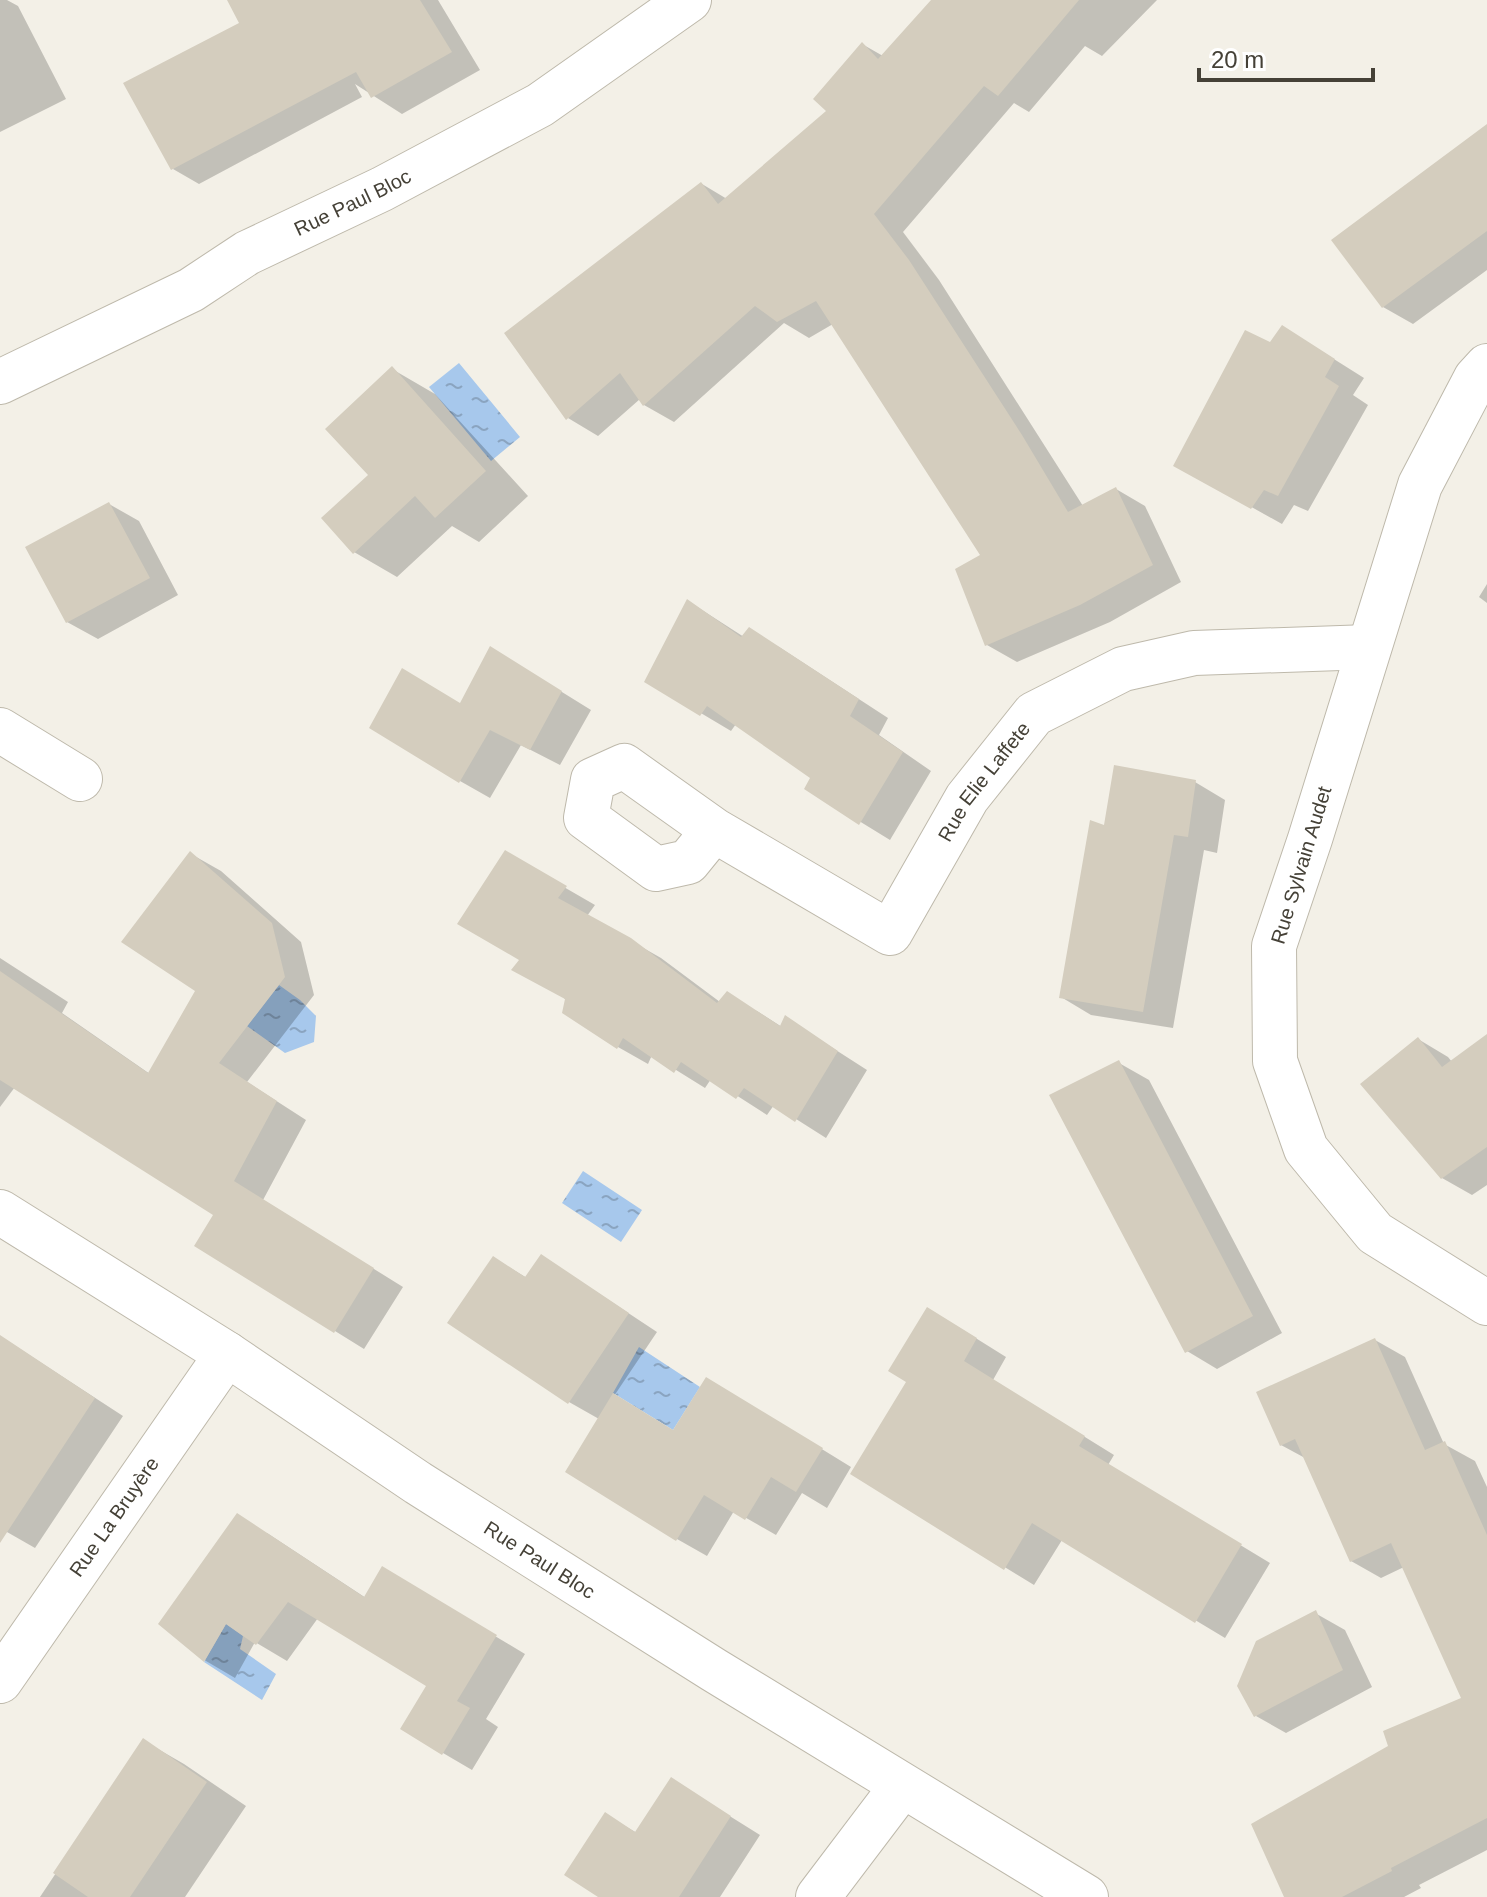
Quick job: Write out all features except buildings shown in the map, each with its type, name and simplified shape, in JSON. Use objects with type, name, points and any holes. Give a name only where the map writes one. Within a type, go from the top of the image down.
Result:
[{"type":"street","name":"Rue Paul Bloc","points":[[0,382],[191,290],[247,253],[382,189],[540,105],[689,0]]},
{"type":"street","name":"Rue Sylvain Audet","points":[[1487,366],[1476,378],[1420,485],[1274,946],[1275,1061],[1306,1149],[1375,1233],[1487,1303]]},
{"type":"street","name":"Rue Elie Laffete","points":[[714,830],[890,933],[967,798],[1034,714],[1123,669],[1194,653],[1369,647]]},
{"type":"street","points":[[0,730],[80,779]]},
{"type":"street","name":"Rue Paul Bloc","points":[[0,1212],[227,1354],[431,1491],[902,1786],[1086,1897]]},
{"type":"street","name":"Rue La Bruyère","points":[[0,1681],[227,1354]]},
{"type":"street","points":[[818,1897],[902,1786]]},
{"type":"water","points":[[459,363],[520,437],[491,461],[429,387]]},
{"type":"water","points":[[279,985],[316,1016],[314,1042],[285,1053],[247,1026]]},
{"type":"water","points":[[583,1171],[642,1210],[621,1242],[562,1203]]},
{"type":"water","points":[[639,1347],[700,1387],[673,1430],[613,1393]]},
{"type":"water","points":[[226,1624],[243,1636],[240,1649],[276,1674],[262,1700],[204,1662]]}]
